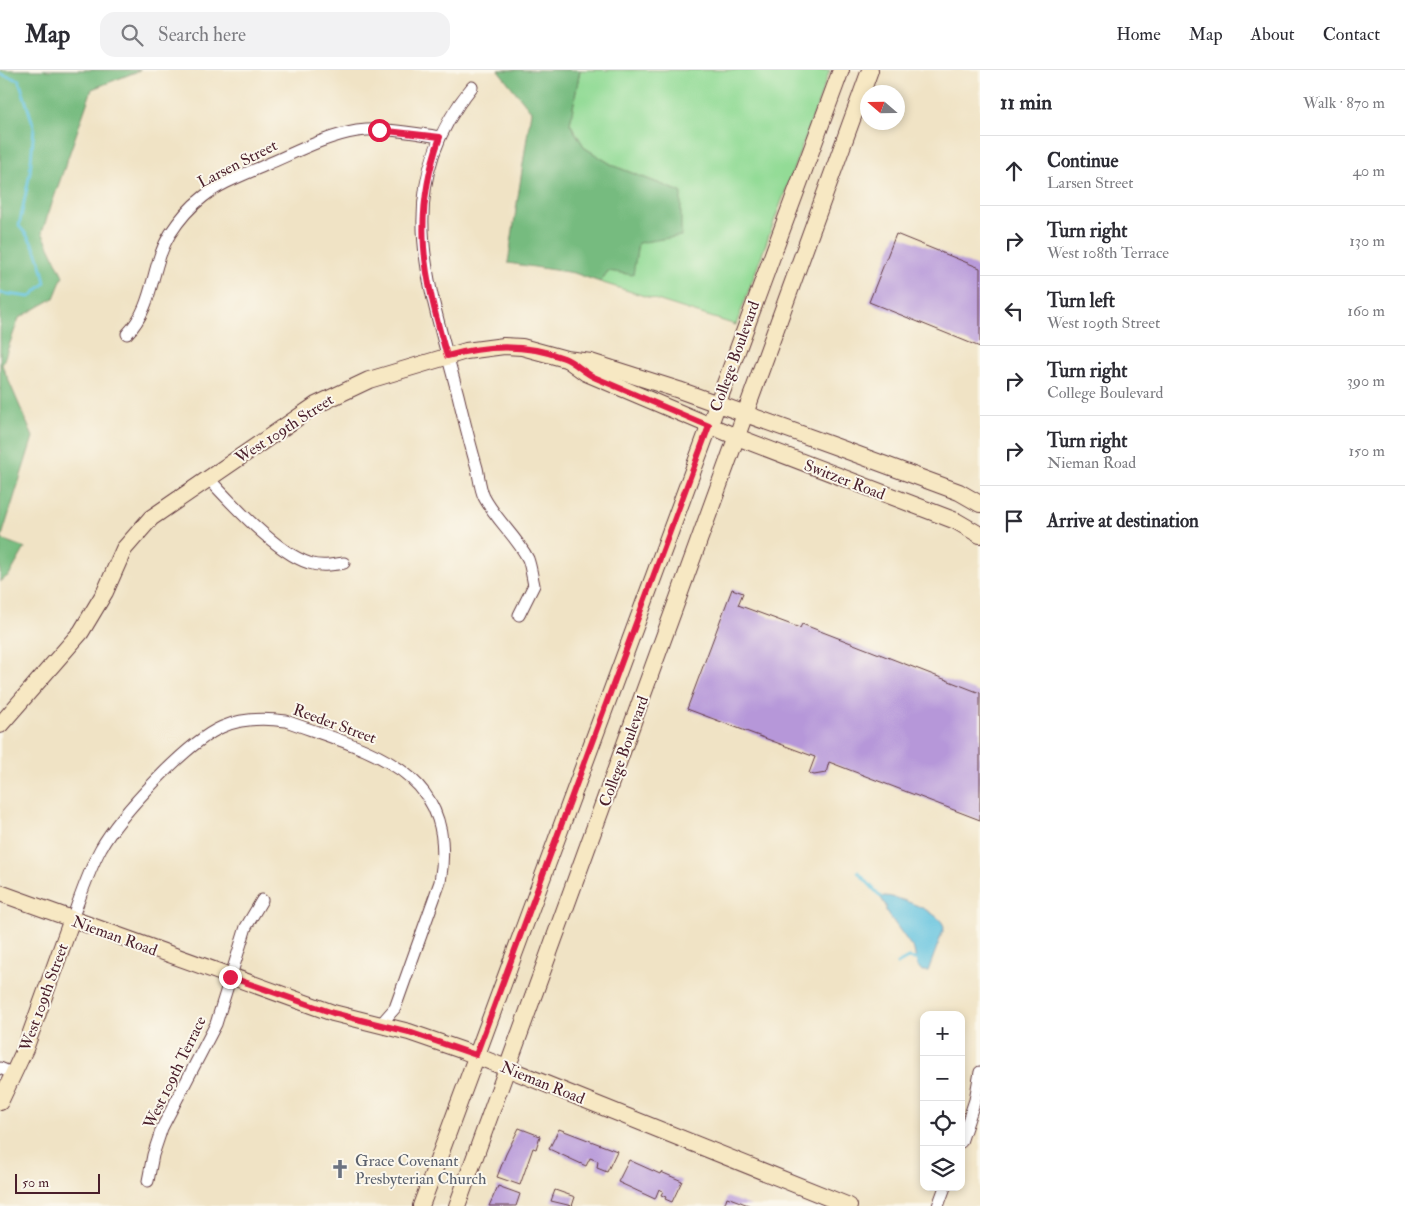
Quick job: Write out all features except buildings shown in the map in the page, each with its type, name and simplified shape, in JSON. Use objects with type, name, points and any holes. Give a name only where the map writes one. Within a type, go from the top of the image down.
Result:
[{"type":"main road","name":"College Boulevard","points":[[421,1206],[841,70]]},
{"type":"main road","name":"College Boulevard","points":[[457,1206],[870,70]]},
{"type":"main road","name":"West 109th Street","points":[[0,725],[81,632],[105,592],[116,563],[136,533],[151,518],[316,405],[369,380],[447,356],[479,348],[504,346],[545,352],[566,359],[590,362],[717,403]]},
{"type":"main road","name":"West 109th Street","points":[[566,359],[586,373],[709,426]]},
{"type":"main road","points":[[641,397],[647,380]]},
{"type":"main road","name":"Switzer Road","points":[[717,403],[974,501]]},
{"type":"main road","name":"Switzer Road","points":[[709,426],[956,521],[980,535]]},
{"type":"main road","points":[[956,521],[974,501]]},
{"type":"main road","name":"Nieman Road","points":[[0,893],[333,1013],[409,1032],[476,1055],[849,1206]]},
{"type":"main road","name":"West 109th Street","points":[[0,1102],[7,1071],[72,919]]},
{"type":"street","points":[[472,86],[454,108],[440,137],[431,162],[425,190],[423,243],[427,280],[484,497],[528,560],[534,585],[519,615]]},
{"type":"street","name":"Larsen Street","points":[[127,334],[138,323],[146,308],[160,255],[170,234],[186,212],[219,187],[305,148],[357,131],[392,130],[440,137]]},
{"type":"street","points":[[208,478],[248,520],[290,553],[308,563],[325,566],[344,563]]},
{"type":"street","name":"Reeder Street","points":[[72,919],[94,863],[118,823],[196,742],[222,727],[239,721],[268,719],[286,721],[385,759],[404,771],[420,786],[436,814],[443,844],[443,864],[440,882],[395,1008],[380,1026]]},
{"type":"street","points":[[230,977],[246,927],[262,900]]},
{"type":"street","name":"West 109th Terrace","points":[[148,1181],[153,1156],[162,1128],[216,1024],[230,977]]},
{"type":"street","points":[[965,1130],[975,1100],[980,1072]]},
{"type":"street","points":[[938,1206],[944,1191]]},
{"type":"green space","points":[[0,70],[141,70],[92,89],[42,232],[63,276],[54,298],[19,318],[2,365],[33,437],[1,539],[25,548],[10,574],[0,582]]},
{"type":"green space","points":[[498,70],[580,70],[570,124],[585,148],[614,166],[681,192],[681,236],[638,243],[633,275],[608,271],[600,282],[574,273],[508,263],[531,111]]},
{"type":"green space","points":[[580,70],[830,70],[736,325],[600,282],[608,271],[638,243],[681,192],[614,166],[585,148],[570,123]]},
{"type":"water","points":[[884,896],[919,906],[942,922],[944,928],[928,971],[922,971],[917,965],[914,950],[886,911],[886,906],[881,898]]},
{"type":"waterway","points":[[0,74],[19,80],[34,127],[30,173],[19,226],[36,252],[42,267],[45,283],[30,297],[0,293]]},
{"type":"waterway","points":[[858,872],[881,897]]},
{"type":"waterway","points":[[897,964],[908,958],[915,959]]},
{"type":"place","name":"Grace Covenant Presbyterian Church","points":[[340,1169]]},
{"type":"route","points":[[230,977],[333,1013],[409,1032],[476,1055],[709,426],[586,373],[566,359],[545,352],[504,346],[479,348],[447,356],[427,280],[423,253],[422,224],[425,190],[431,162],[440,137],[379,130]]}]
